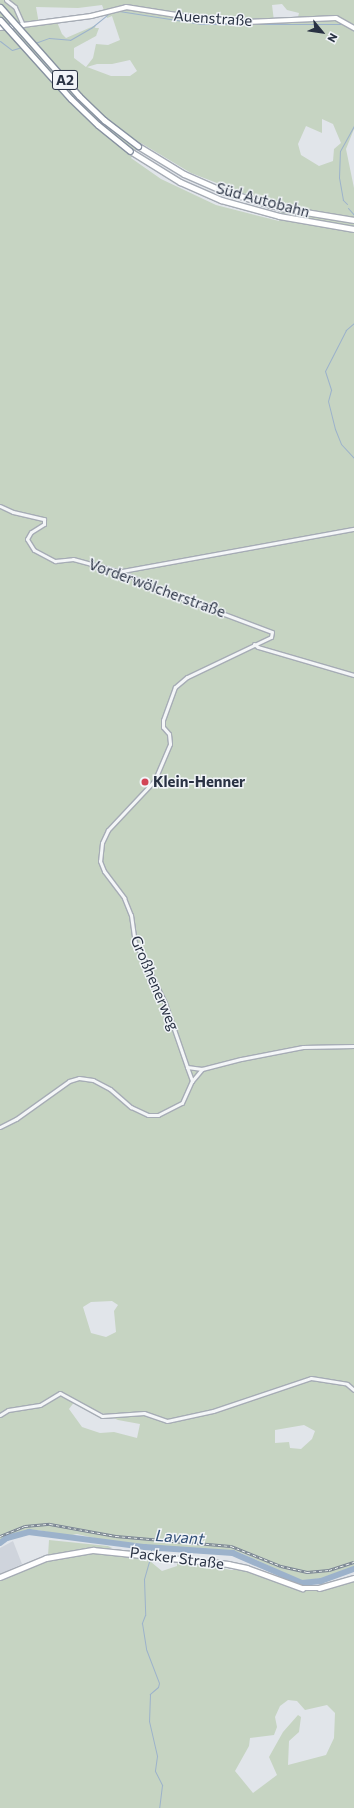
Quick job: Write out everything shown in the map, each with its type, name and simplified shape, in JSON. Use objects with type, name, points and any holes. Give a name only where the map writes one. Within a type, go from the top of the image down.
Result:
[{"type":"highway","name":"Süd Autobahn","points":[[0,7],[79,96],[104,120],[138,146],[166,164],[203,183],[281,208],[354,220]]},
{"type":"highway","name":"Süd Autobahn","points":[[0,20],[71,99],[98,125],[130,151],[160,171],[201,192],[242,207],[279,216],[354,230]]},
{"type":"main road","name":"Packer Straße","points":[[0,1577],[46,1558],[93,1550],[228,1564],[247,1568],[286,1585],[302,1588],[319,1588],[354,1578]]},
{"type":"street","points":[[6,0],[15,7],[23,26]]},
{"type":"street","name":"Auenstraße","points":[[0,28],[91,16],[126,7],[208,20],[247,22],[336,18],[354,28]]},
{"type":"street","name":"Vorderwölcherstraße","points":[[0,506],[13,512],[44,519],[44,524],[31,532],[26,539],[31,546],[41,554],[57,561],[73,559],[121,572],[163,591],[272,632],[271,637],[254,644]]},
{"type":"street","points":[[121,572],[354,529]]},
{"type":"street","points":[[254,644],[258,647],[354,675]]},
{"type":"street","name":"Großhenerweg","points":[[192,1081],[165,1003],[135,942],[132,915],[124,898],[104,871],[100,860],[102,843],[108,830],[155,780],[170,744],[169,734],[163,727],[163,720],[175,687],[187,677],[254,644]]},
{"type":"street","points":[[187,1067],[202,1069],[241,1059],[303,1048],[354,1046]]},
{"type":"street","points":[[0,1127],[16,1119],[69,1081],[79,1078],[93,1080],[110,1089],[131,1107],[152,1116],[182,1103],[192,1081],[202,1069]]},
{"type":"street","points":[[0,1415],[8,1410],[40,1405],[60,1392],[102,1416],[144,1413],[167,1421],[214,1411],[311,1378],[347,1384],[354,1390]]},
{"type":"shaded area","points":[[13,1541],[22,1564],[0,1574],[0,1548]]},
{"type":"green space","points":[[0,0],[354,0],[354,129],[346,149],[354,188],[354,1566],[323,1578],[302,1581],[241,1553],[213,1549],[157,1546],[99,1539],[77,1534],[67,1536],[38,1530],[7,1536],[0,1541]],"holes":[[[282,4],[287,10],[299,13],[297,21],[274,21],[272,5]],[[102,5],[107,18],[112,16],[120,40],[108,45],[96,44],[93,58],[86,67],[74,58],[74,48],[96,36],[99,28],[95,28],[96,25],[66,38],[62,34],[57,22],[39,24],[36,7],[78,8]],[[130,60],[137,71],[130,76],[111,76],[87,67],[97,64],[112,64]],[[322,119],[333,124],[341,143],[334,149],[333,161],[319,166],[301,155],[298,144],[306,126],[322,133]],[[141,143],[191,173],[243,193],[282,204],[279,221],[216,205],[161,179],[131,158]],[[112,1301],[118,1305],[114,1311],[116,1332],[106,1337],[91,1333],[83,1307],[91,1302]],[[75,1401],[118,1420],[140,1424],[137,1438],[114,1432],[100,1433],[82,1427],[69,1409]],[[304,1425],[315,1431],[312,1439],[301,1449],[290,1448],[289,1442],[275,1443],[275,1430]]]},
{"type":"green space","points":[[49,1540],[108,1546],[112,1548],[75,1550],[48,1556]]},
{"type":"green space","points":[[108,1552],[155,1557],[151,1562],[162,1571],[177,1566],[177,1559],[231,1570],[245,1570],[302,1591],[325,1589],[354,1581],[354,1808],[0,1808],[0,1581],[48,1559]],"holes":[[[288,1700],[297,1701],[305,1710],[327,1705],[335,1713],[334,1738],[326,1755],[288,1765],[289,1741],[299,1732],[301,1717],[298,1715],[283,1732],[269,1757],[277,1775],[253,1793],[235,1771],[249,1746],[250,1738],[274,1735],[277,1727],[275,1717],[280,1706]]]},
{"type":"waterway","points":[[119,11],[202,24],[342,24]]},
{"type":"waterway","points":[[35,43],[49,38],[70,40],[91,28],[108,14]]},
{"type":"waterway","points":[[350,28],[354,31]]},
{"type":"waterway","points":[[0,41],[12,50],[22,47]]},
{"type":"waterway","points":[[347,204],[343,200],[339,178],[340,151],[354,126]]},
{"type":"waterway","points":[[348,208],[354,215]]},
{"type":"waterway","points":[[354,323],[346,330],[325,371],[331,390],[328,401],[335,429],[341,444],[354,458]]},
{"type":"waterway","name":"Lavant","points":[[0,1543],[7,1538],[29,1532],[145,1547],[233,1553],[302,1583],[321,1581],[354,1569]]},
{"type":"waterway","points":[[150,1558],[144,1579],[145,1615],[142,1623],[146,1649],[159,1683],[158,1687],[150,1694],[149,1721],[157,1756],[155,1771],[162,1785],[159,1808]]},
{"type":"railway","points":[[0,1536],[25,1526],[50,1524],[116,1536],[231,1546],[281,1566],[307,1572],[329,1570],[354,1562]]},
{"type":"place","name":"Klein-Henner","points":[[145,782]]}]
